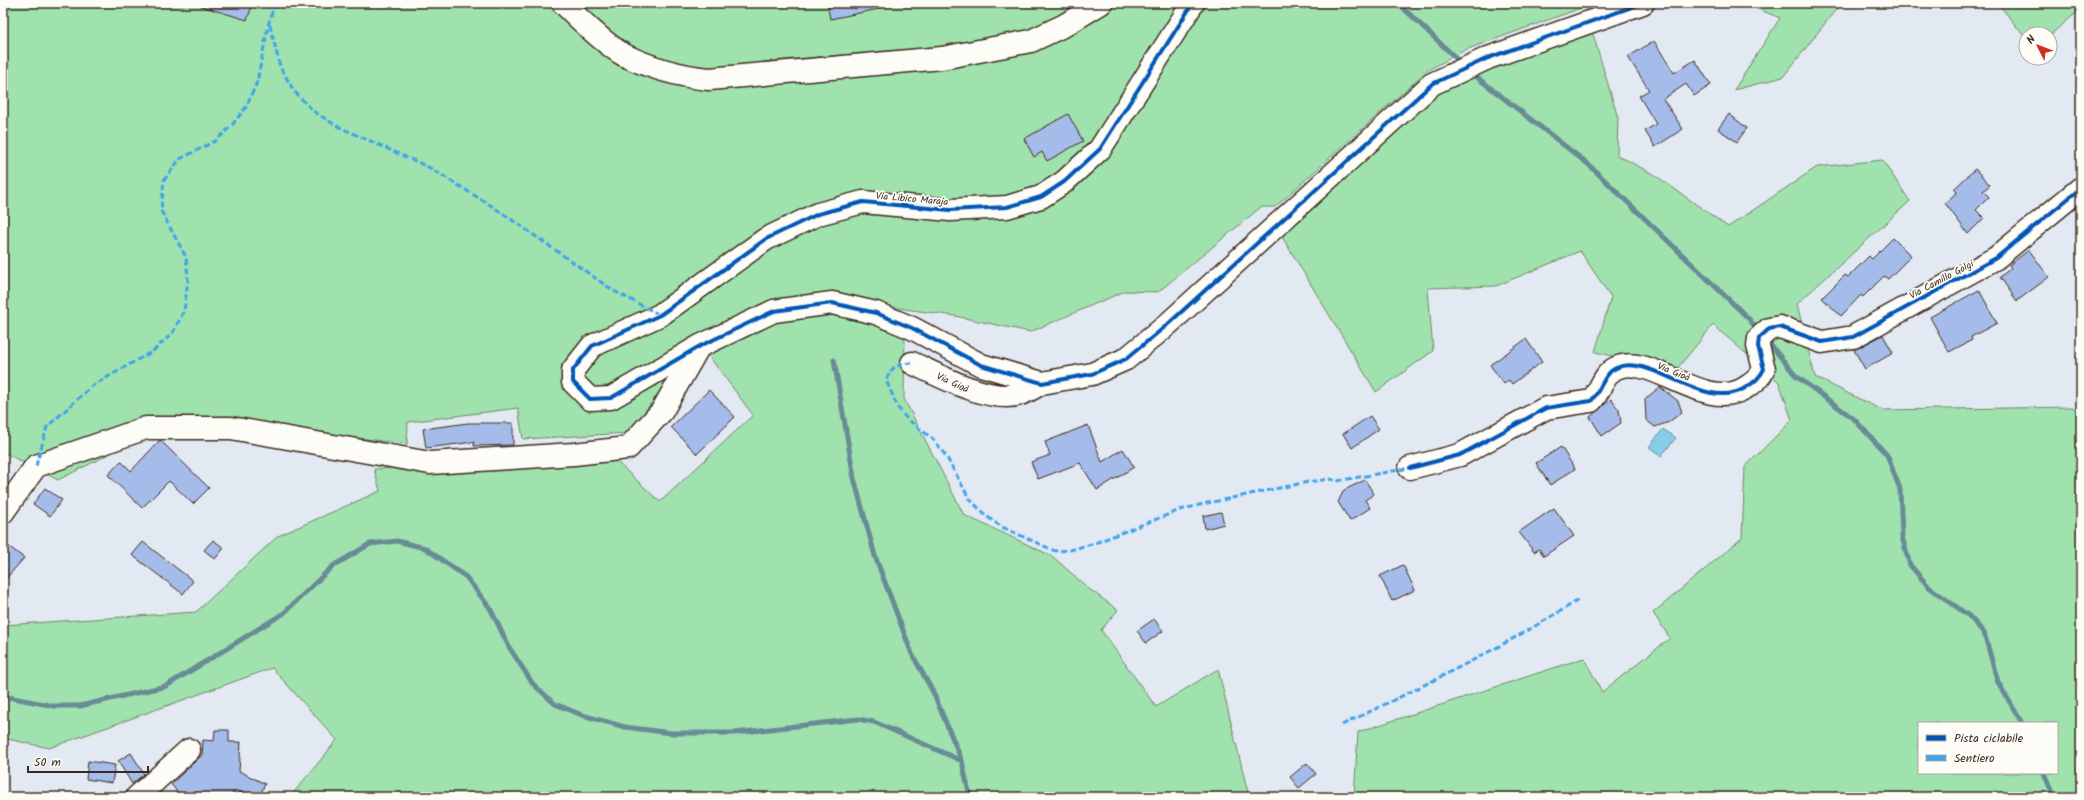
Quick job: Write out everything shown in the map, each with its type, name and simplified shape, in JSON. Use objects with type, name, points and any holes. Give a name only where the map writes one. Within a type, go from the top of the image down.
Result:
[{"type":"street","points":[[563,3],[584,23],[623,54],[670,74],[709,79],[942,58],[1031,41],[1065,25],[1101,3]]},
{"type":"street","name":"Via Libico Maraja","points":[[1042,383],[980,365],[912,328],[876,313],[832,303],[774,311],[700,346],[611,398],[590,399],[573,382],[573,370],[592,346],[660,315],[766,239],[818,214],[863,202],[950,210],[1007,207],[1041,197],[1064,182],[1100,149],[1193,3]]},
{"type":"street","points":[[1042,383],[1092,374],[1126,359],[1173,320],[1432,84],[1488,58],[1643,3]]},
{"type":"street","name":"Via Camillo Golgi","points":[[1793,331],[1806,338],[1822,342],[1853,337],[1996,258],[2081,188]]},
{"type":"street","name":"Via Gioà","points":[[1410,468],[1460,455],[1546,408],[1591,401],[1605,377],[1612,370],[1619,367],[1631,366],[1649,369],[1697,389],[1717,394],[1739,392],[1754,382],[1764,369],[1758,346],[1759,338],[1769,329],[1780,327],[1793,331]]},
{"type":"street","points":[[3,512],[36,466],[146,428],[231,428],[430,463],[574,454],[628,448],[662,411],[700,346]]},
{"type":"street","name":"Via Gioà","points":[[912,363],[974,392],[999,395],[1019,395],[1042,383]]},
{"type":"street","points":[[1482,458],[1534,429],[1566,405]]},
{"type":"street","points":[[137,797],[189,750]]},
{"type":"green space","points":[[3,3],[1595,3],[1465,50],[1428,70],[1275,207],[1261,207],[1158,292],[1125,291],[1030,332],[955,316],[855,302],[699,338],[629,433],[523,439],[518,408],[408,422],[407,444],[194,418],[149,434],[58,480],[3,452]]},
{"type":"green space","points":[[1743,3],[1841,3],[1783,77],[1734,90],[1780,18]]},
{"type":"green space","points":[[1998,3],[2081,3],[2081,9],[2058,28],[2058,26],[2018,26],[2018,29]]},
{"type":"green space","points":[[1585,29],[1593,34],[1618,118],[1617,155],[1655,175],[1728,227],[1817,167],[1882,160],[1910,201],[1797,304],[1815,377],[1882,410],[2073,407],[2081,417],[2081,797],[1354,797],[1358,732],[1584,658],[1602,692],[1670,638],[1653,613],[1742,538],[1745,467],[1792,420],[1779,382],[1713,325],[1676,370],[1595,352],[1611,297],[1580,251],[1496,286],[1428,288],[1433,351],[1376,392],[1279,232],[1429,95]]},
{"type":"green space","points":[[839,312],[905,332],[904,399],[964,515],[1052,556],[1088,588],[1118,610],[1101,630],[1156,707],[1218,669],[1249,797],[290,797],[337,740],[272,668],[49,748],[3,738],[3,625],[196,612],[278,536],[380,491],[374,469],[614,459],[660,502],[753,415],[705,351],[783,317]]},
{"type":"water","points":[[1663,429],[1676,438],[1661,456],[1649,447]]},
{"type":"building","points":[[202,3],[253,3],[247,20],[201,6]]},
{"type":"building","points":[[827,3],[879,3],[879,9],[830,19]]},
{"type":"building","points":[[1654,41],[1674,73],[1695,60],[1711,85],[1694,96],[1686,84],[1663,99],[1683,129],[1655,147],[1645,131],[1656,124],[1639,96],[1649,90],[1628,57]]},
{"type":"building","points":[[1068,114],[1083,141],[1047,161],[1042,152],[1034,157],[1024,139]]},
{"type":"building","points":[[1729,114],[1747,128],[1737,142],[1718,129]]},
{"type":"building","points":[[1975,169],[1990,185],[1983,191],[1989,197],[1976,210],[1984,218],[1968,234],[1945,203],[1957,192],[1954,189]]},
{"type":"building","points":[[1893,238],[1911,256],[1888,279],[1884,276],[1863,297],[1861,295],[1841,316],[1822,298],[1845,275],[1848,277],[1869,256],[1872,259]]},
{"type":"building","points":[[2029,250],[2049,277],[2017,301],[2000,277],[2011,268],[2009,265]]},
{"type":"building","points":[[1979,290],[1997,323],[1971,337],[1972,340],[1949,352],[1930,317]]},
{"type":"building","points":[[1883,335],[1893,353],[1865,369],[1854,350]]},
{"type":"building","points":[[1526,339],[1542,362],[1512,384],[1509,380],[1504,384],[1490,365]]},
{"type":"building","points":[[1660,387],[1678,401],[1682,412],[1669,422],[1655,427],[1646,420],[1645,399]]},
{"type":"building","points":[[709,390],[735,417],[697,454],[671,427]]},
{"type":"building","points":[[1611,399],[1619,410],[1621,423],[1602,436],[1590,417]]},
{"type":"building","points":[[1370,416],[1379,429],[1352,448],[1343,434]]},
{"type":"building","points":[[468,423],[513,423],[513,445],[474,446],[474,442],[426,448],[423,429]]},
{"type":"building","points":[[1088,425],[1102,462],[1123,449],[1134,467],[1097,490],[1080,463],[1038,479],[1031,462],[1050,455],[1045,442]]},
{"type":"building","points":[[160,440],[209,488],[193,504],[169,481],[142,508],[108,475],[121,461],[131,471]]},
{"type":"building","points":[[1561,447],[1575,469],[1550,485],[1536,463]]},
{"type":"building","points":[[1365,480],[1374,494],[1365,500],[1370,508],[1350,521],[1338,502],[1344,490]]},
{"type":"building","points":[[45,488],[62,500],[50,516],[33,504]]},
{"type":"building","points":[[1554,508],[1574,536],[1544,556],[1539,549],[1534,552],[1519,532]]},
{"type":"building","points":[[1221,512],[1224,524],[1205,529],[1203,516]]},
{"type":"building","points":[[213,540],[224,548],[215,559],[204,550]]},
{"type":"building","points":[[3,542],[24,558],[3,582]]},
{"type":"building","points":[[143,542],[193,581],[183,594],[132,555]]},
{"type":"building","points":[[1403,565],[1415,590],[1392,601],[1380,576]]},
{"type":"building","points":[[1154,619],[1163,631],[1146,643],[1137,631]]},
{"type":"building","points":[[215,730],[229,730],[229,742],[241,742],[239,771],[265,784],[259,797],[251,797],[235,790],[229,797],[181,797],[171,784],[202,755],[203,740],[214,741]]},
{"type":"building","points":[[131,753],[144,774],[132,784],[118,761]]},
{"type":"building","points":[[88,761],[115,765],[112,783],[86,779]]},
{"type":"building","points":[[1307,763],[1316,774],[1299,788],[1290,777]]},
{"type":"waterway","points":[[1398,3],[1460,62]]},
{"type":"waterway","points":[[1474,75],[1588,164],[1748,318],[1757,329]]},
{"type":"waterway","points":[[1769,343],[1796,376],[1854,419],[1887,455],[1900,489],[1902,537],[1910,565],[1929,587],[1969,616],[1984,633],[1998,682],[2021,722]]},
{"type":"waterway","points":[[834,360],[854,478],[875,556],[912,654],[933,692],[962,761],[968,788],[972,797]]},
{"type":"waterway","points":[[3,696],[54,706],[80,706],[166,686],[284,613],[333,566],[370,544],[397,541],[425,548],[466,577],[490,608],[509,647],[533,684],[555,704],[582,715],[625,727],[671,733],[735,733],[858,719],[874,722],[962,761]]},
{"type":"waterway","points":[[2044,774],[2054,797]]},
{"type":"marked path","points":[[36,466],[47,427],[92,386],[153,351],[172,334],[184,311],[188,279],[186,257],[161,211],[164,180],[180,159],[217,140],[233,124],[246,107],[257,82],[269,22],[275,3]]},
{"type":"marked path","points":[[270,25],[280,67],[294,91],[313,111],[337,126],[430,168],[495,208],[614,291],[660,315]]},
{"type":"marked path","points":[[912,363],[899,365],[890,372],[886,380],[898,408],[907,419],[933,439],[946,456],[969,498],[986,516],[1002,527],[1055,551],[1070,550],[1095,543],[1180,510],[1203,504],[1308,482],[1330,479],[1337,481],[1410,468]]},
{"type":"marked path","points":[[1342,725],[1493,650],[1580,599]]},
{"type":"cycle path","points":[[1193,3],[1100,149],[1064,182],[1041,197],[1007,207],[950,210],[863,202],[818,214],[766,239],[660,315],[592,346],[573,370],[573,382],[590,399],[611,398],[700,346],[774,311],[832,303],[876,313],[912,328],[981,365],[1042,383],[1092,374],[1126,359],[1167,325],[1432,84],[1488,58],[1643,3]]},
{"type":"cycle path","points":[[1410,468],[1460,455],[1546,408],[1591,401],[1608,374],[1616,368],[1630,365],[1645,368],[1713,393],[1729,394],[1745,388],[1756,380],[1764,369],[1758,346],[1759,338],[1769,329],[1780,327],[1822,342],[1853,337],[1996,258],[2081,188]]}]
